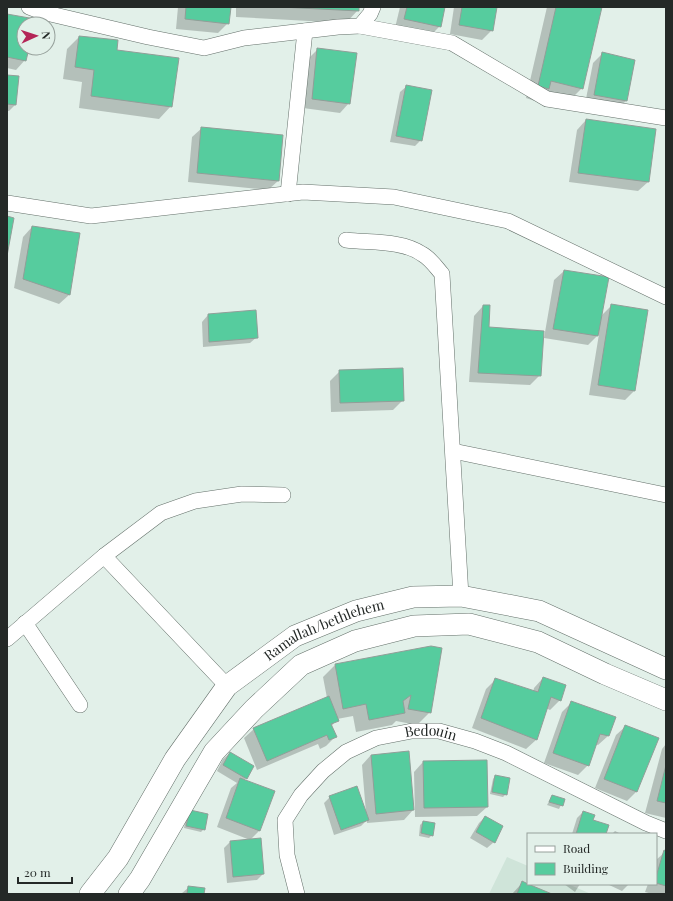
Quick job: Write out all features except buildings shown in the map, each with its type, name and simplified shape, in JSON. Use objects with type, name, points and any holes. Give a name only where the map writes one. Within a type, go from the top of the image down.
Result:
[{"type":"main road","name":"Ramallah/bethlehem","points":[[90,894],[118,858],[175,759],[227,686],[295,636],[356,611],[413,597],[461,596],[539,611],[666,669]]},
{"type":"main road","name":"Ramallah/bethlehem","points":[[129,894],[140,879],[214,752],[254,709],[301,665],[355,641],[414,626],[469,624],[538,642],[605,674],[666,700]]},
{"type":"street","points":[[29,7],[148,37],[204,48],[244,38],[360,26],[452,43],[547,99],[666,118]]},
{"type":"street","points":[[360,26],[370,14],[373,7]]},
{"type":"street","points":[[288,194],[305,31]]},
{"type":"street","points":[[7,203],[91,216],[302,192],[394,197],[508,220],[666,297]]},
{"type":"street","points":[[346,240],[411,248],[423,254],[442,274],[461,596]]},
{"type":"street","points":[[453,451],[666,495]]},
{"type":"street","points":[[7,639],[104,556],[161,513],[195,501],[242,494],[283,495]]},
{"type":"street","points":[[104,556],[227,686]]},
{"type":"street","points":[[25,623],[80,705]]},
{"type":"street","name":"Bedouin","points":[[297,894],[287,855],[284,820],[301,794],[323,771],[346,752],[376,738],[412,731],[439,731],[475,741],[506,753],[646,823],[666,830]]},
{"type":"shaded area","points":[[507,857],[527,866],[527,885],[570,885],[591,894],[489,894]]}]
